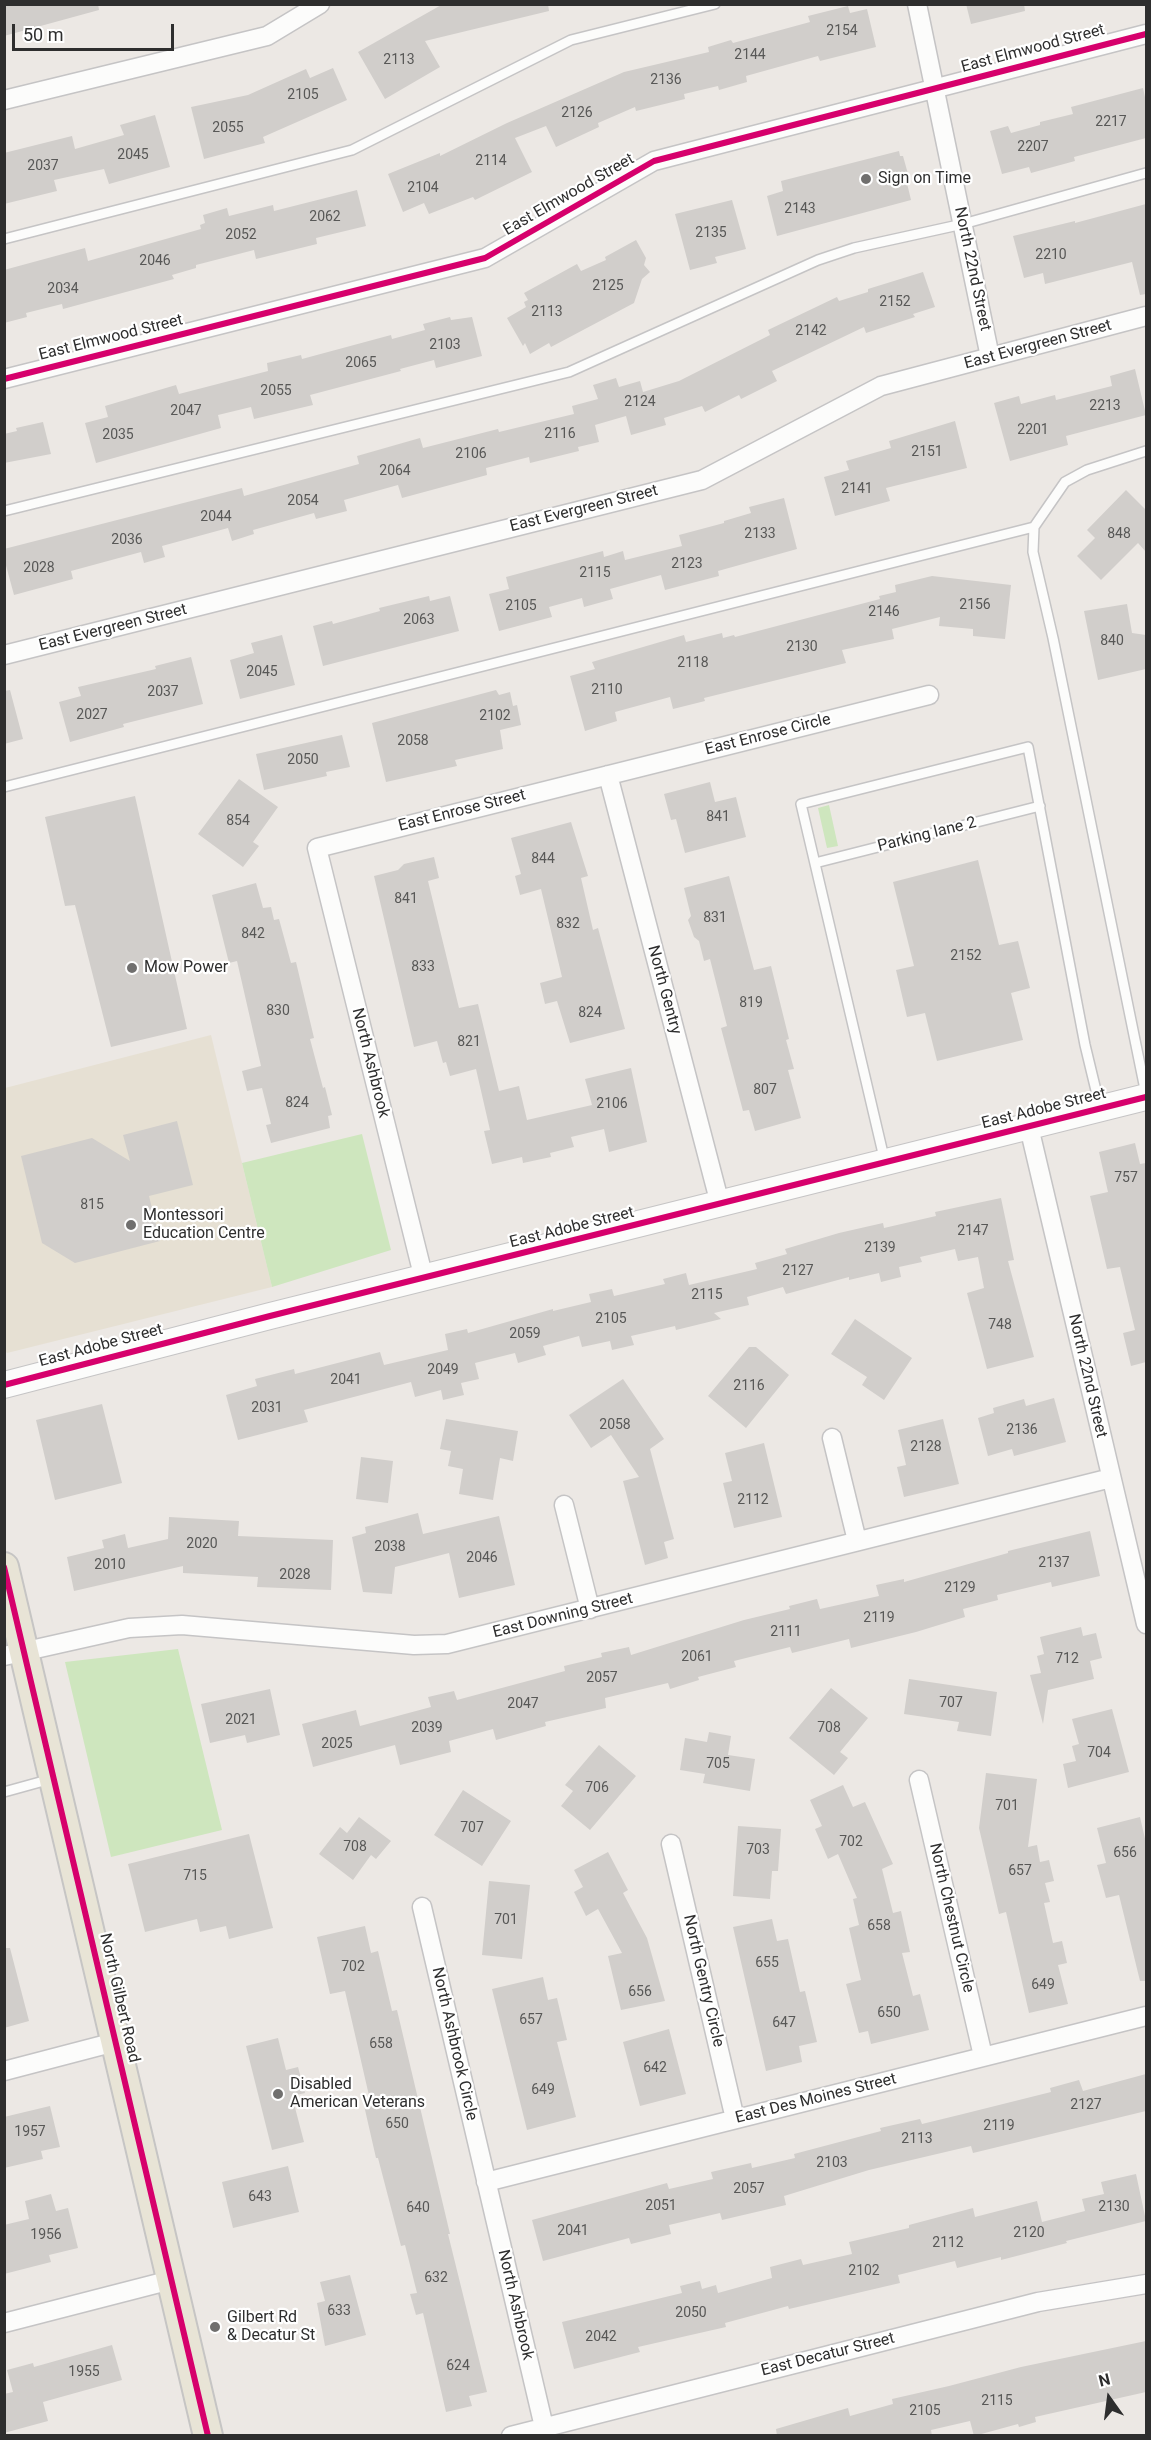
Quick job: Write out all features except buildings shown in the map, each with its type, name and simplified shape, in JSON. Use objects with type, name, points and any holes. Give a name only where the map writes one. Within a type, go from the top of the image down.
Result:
[{"type":"main road","name":"North Gilbert Road","points":[[4,1567],[14,1654],[54,1779],[207,2436]]},
{"type":"street","points":[[4,100],[267,36],[320,4]]},
{"type":"street","name":"North 22nd Street","points":[[917,4],[990,357]]},
{"type":"street","name":"East Elmwood Street","points":[[4,379],[485,258],[654,161],[1146,34]]},
{"type":"street","name":"East Evergreen Street","points":[[4,655],[702,480],[881,386],[1146,316]]},
{"type":"street","name":"East Enrose Circle","points":[[608,775],[929,695]]},
{"type":"street","name":"East Enrose Street","points":[[317,848],[608,775]]},
{"type":"street","name":"North Gentry","points":[[608,775],[720,1204]]},
{"type":"street","name":"North Ashbrook","points":[[317,848],[424,1279]]},
{"type":"street","name":"East Adobe Street","points":[[4,1385],[1146,1096]]},
{"type":"street","name":"North 22nd Street","points":[[1029,1127],[1146,1624]]},
{"type":"street","points":[[831,1438],[857,1541]]},
{"type":"street","name":"East Downing Street","points":[[14,1654],[129,1628],[182,1625],[414,1645],[438,1645],[463,1641],[1111,1478]]},
{"type":"street","points":[[564,1505],[591,1609]]},
{"type":"street","name":"North Chestnut Circle","points":[[919,1780],[983,2056]]},
{"type":"street","name":"North Gentry Circle","points":[[671,1844],[735,2119]]},
{"type":"street","name":"North Ashbrook Circle","points":[[422,1906],[486,2182]]},
{"type":"street","name":"East Des Moines Street","points":[[486,2182],[1146,2016]]},
{"type":"street","points":[[4,2071],[115,2042]]},
{"type":"street","name":"North Ashbrook","points":[[486,2182],[544,2427]]},
{"type":"street","points":[[4,2323],[171,2280]]},
{"type":"street","name":"East Decatur Street","points":[[511,2436],[1038,2302],[1146,2284]]},
{"type":"lane","points":[[4,239],[352,150],[571,40],[715,4]]},
{"type":"lane","points":[[4,511],[569,372],[818,260],[854,248],[963,224],[1146,173]]},
{"type":"lane","points":[[1146,451],[1087,470],[1065,482],[1034,527],[1033,552],[1053,638],[1146,1096]]},
{"type":"lane","points":[[4,787],[1034,527]]},
{"type":"lane","points":[[885,1162],[801,804],[1028,747],[1085,1045],[1101,1109]]},
{"type":"lane","name":"Parking lane 2","points":[[815,863],[1040,807]]},
{"type":"lane","points":[[4,1792],[54,1779]]},
{"type":"shaded area","name":"Montessori Education Centre","points":[[211,1035],[272,1287],[7,1353],[5,1351],[5,1088]]},
{"type":"green space","points":[[829,805],[838,846],[827,848],[818,808]]},
{"type":"green space","points":[[362,1134],[391,1250],[272,1287],[242,1163]]},
{"type":"green space","points":[[178,1649],[222,1830],[111,1857],[65,1662]]},
{"type":"cycle path","points":[[4,379],[485,258],[654,161],[1146,34]]},
{"type":"cycle path","points":[[4,1385],[270,1316],[1146,1097]]},
{"type":"cycle path","points":[[4,1567],[208,2436]]},
{"type":"place","name":"Sign on Time","points":[[866,179]]},
{"type":"place","name":"Mow Power","points":[[132,968]]},
{"type":"place","name":"Montessori Education Centre","points":[[131,1225]]},
{"type":"place","name":"Disabled American Veterans","points":[[278,2094]]},
{"type":"place","name":"Gilbert Rd & Decatur St","points":[[215,2327]]}]
